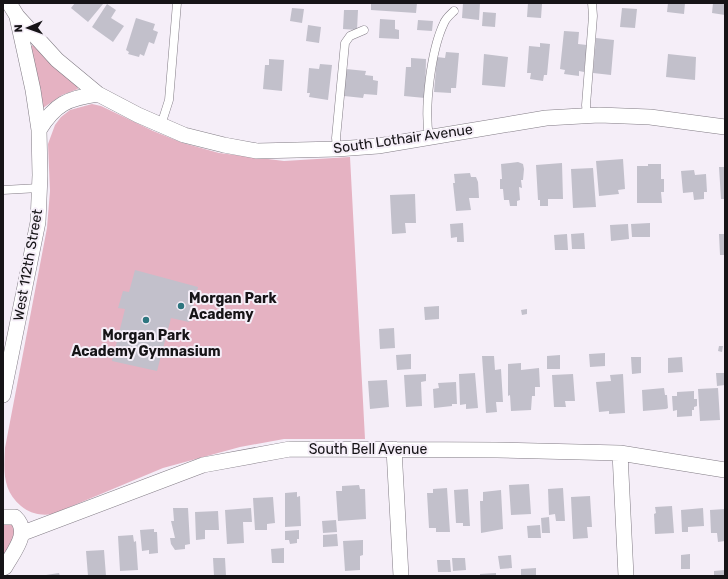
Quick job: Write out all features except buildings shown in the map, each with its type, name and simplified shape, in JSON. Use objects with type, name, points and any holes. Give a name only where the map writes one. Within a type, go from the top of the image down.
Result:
[{"type":"street","name":"South Lothair Avenue","points":[[9,3],[17,16],[57,60],[98,94],[184,135],[224,145],[257,151],[337,149],[378,146],[546,118],[587,116],[650,117],[725,128]]},
{"type":"street","name":"West 112th Street","points":[[3,395],[38,222],[40,188],[39,130],[33,90],[17,16]]},
{"type":"street","points":[[39,130],[48,115],[63,103],[79,97],[98,94]]},
{"type":"street","name":"South Bell Avenue","points":[[23,533],[203,465],[290,449],[394,449],[620,454],[725,470]]},
{"type":"street","points":[[394,449],[401,576]]},
{"type":"street","points":[[620,454],[626,576]]},
{"type":"street","points":[[3,517],[15,517],[21,523],[23,533],[6,570]]},
{"type":"lane","points":[[161,125],[169,100],[177,3]]},
{"type":"lane","points":[[587,116],[586,105],[593,16],[592,3]]},
{"type":"lane","points":[[429,137],[428,115],[432,61],[444,22],[454,11]]},
{"type":"lane","points":[[337,149],[336,138],[345,43],[350,36],[364,30]]},
{"type":"lane","points":[[3,190],[40,188]]},
{"type":"shaded area","points":[[33,45],[77,86],[78,89],[62,95],[43,108],[30,47]]},
{"type":"shaded area","name":"Morgan Park Academy","points":[[92,104],[101,106],[153,131],[183,143],[219,153],[284,161],[350,157],[365,439],[284,439],[240,447],[163,468],[53,514],[44,515],[32,513],[15,500],[7,487],[4,465],[5,448],[47,228],[50,191],[48,144],[55,125],[61,117],[70,110]]},
{"type":"shaded area","points":[[3,524],[13,524],[15,533],[13,542],[3,557]]},
{"type":"place","name":"Morgan Park Academy","points":[[181,306]]},
{"type":"place","name":"Morgan Park Academy Gymnasium","points":[[146,320]]}]
